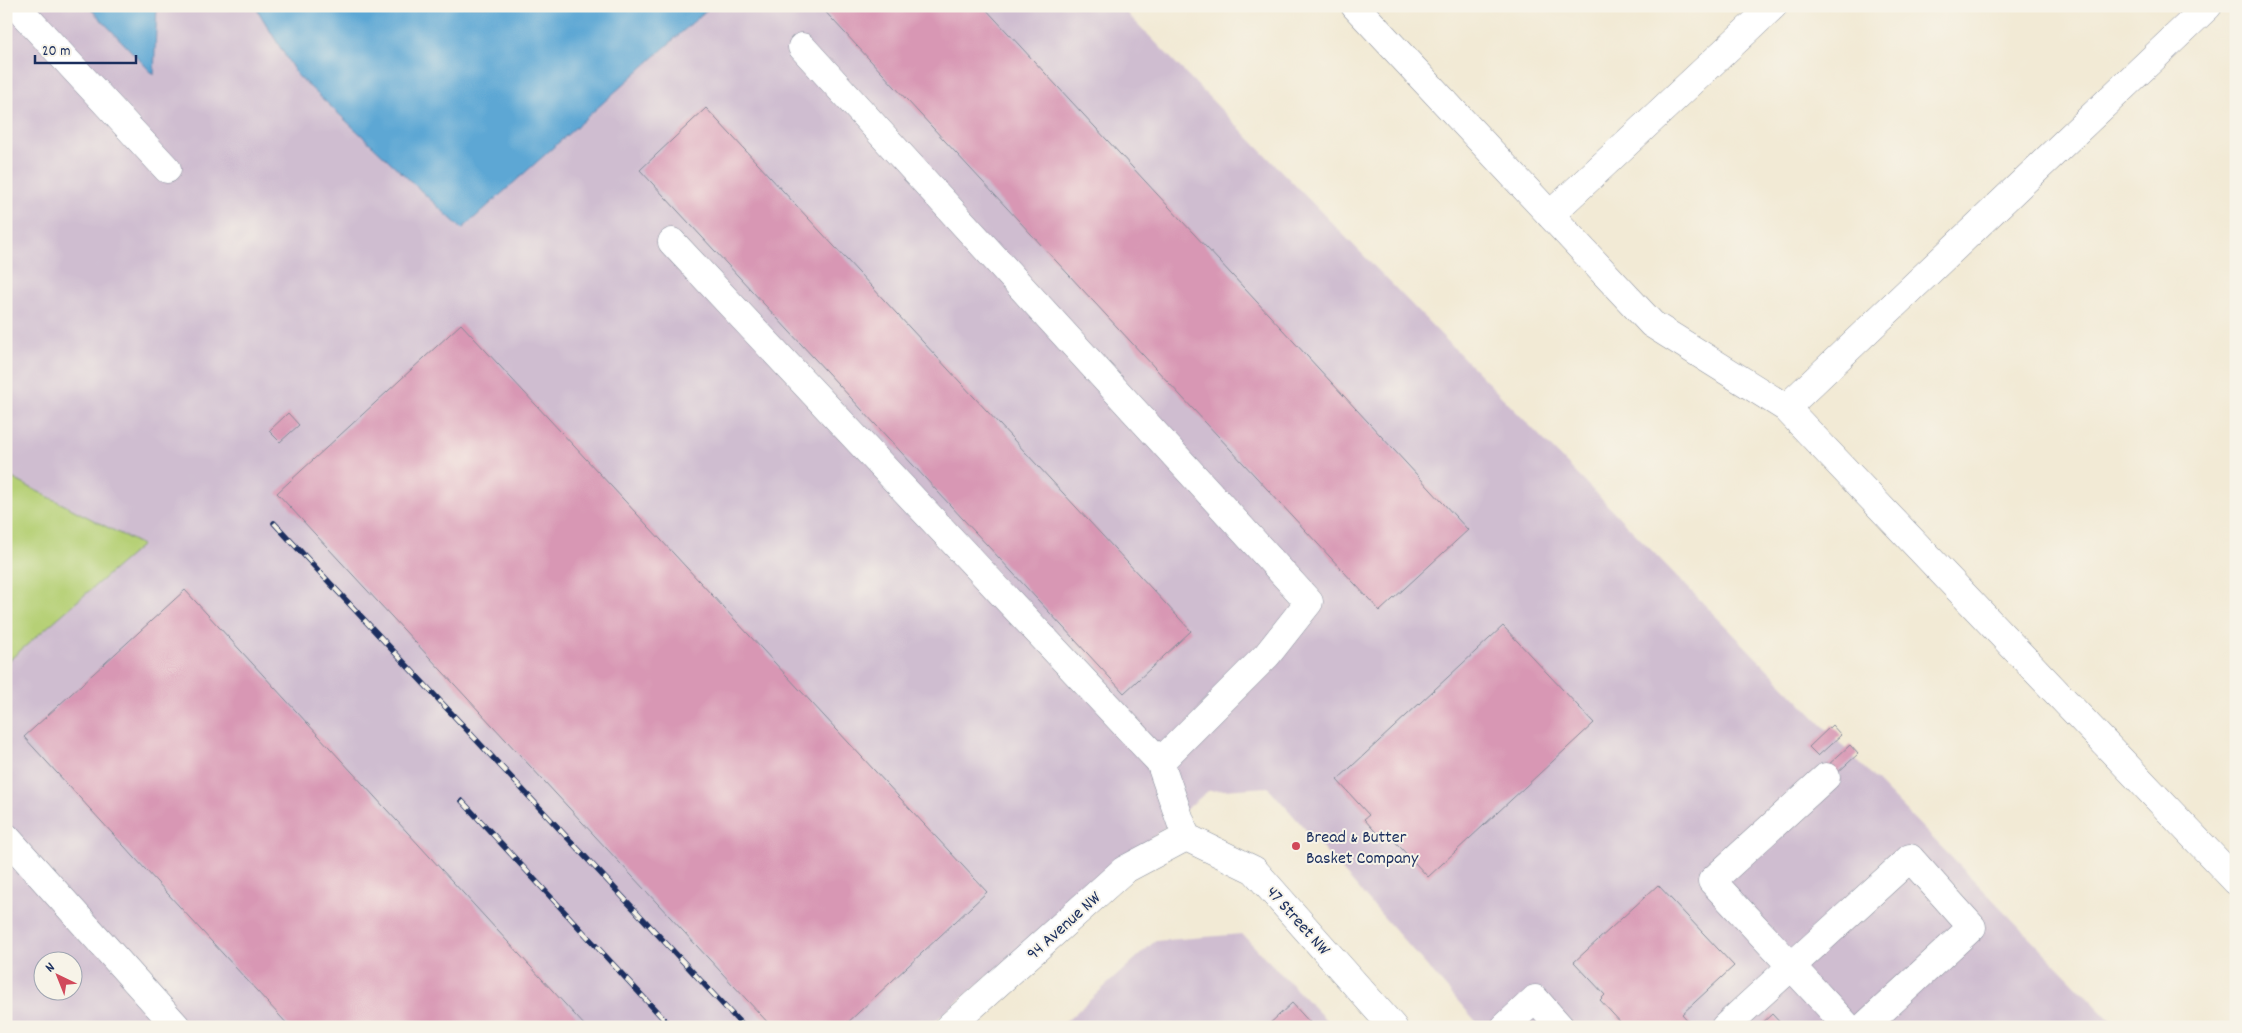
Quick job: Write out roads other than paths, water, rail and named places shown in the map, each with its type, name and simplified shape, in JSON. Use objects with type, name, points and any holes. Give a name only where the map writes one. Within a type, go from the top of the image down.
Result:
[{"type":"street","points":[[16,6],[167,169]]},
{"type":"street","points":[[1355,6],[1652,324],[1786,408],[2236,880]]},
{"type":"street","points":[[1550,215],[1773,6]]},
{"type":"street","points":[[1786,408],[2208,6]]},
{"type":"street","points":[[802,47],[1309,602],[1267,655],[1160,762]]},
{"type":"street","points":[[672,242],[1160,762],[1186,836]]},
{"type":"street","points":[[1826,777],[1712,881],[1848,1027]]},
{"type":"street","name":"94 Avenue NW","points":[[949,1027],[1124,870],[1186,836]]},
{"type":"street","name":"47 Street NW","points":[[1186,836],[1254,870],[1393,1027]]},
{"type":"street","points":[[6,837],[178,1027]]},
{"type":"street","points":[[1725,1027],[1910,858],[1972,927],[1864,1027]]},
{"type":"street","points":[[1505,1027],[1535,999],[1560,1027]]},
{"type":"water","points":[[88,6],[157,6],[154,75]]},
{"type":"water","points":[[255,6],[711,6],[462,229],[297,75]]},
{"type":"railway","points":[[274,523],[744,1027]]},
{"type":"railway","points":[[462,801],[671,1027]]},
{"type":"place","name":"Bread & Butter Basket Company","points":[[1296,846]]}]
